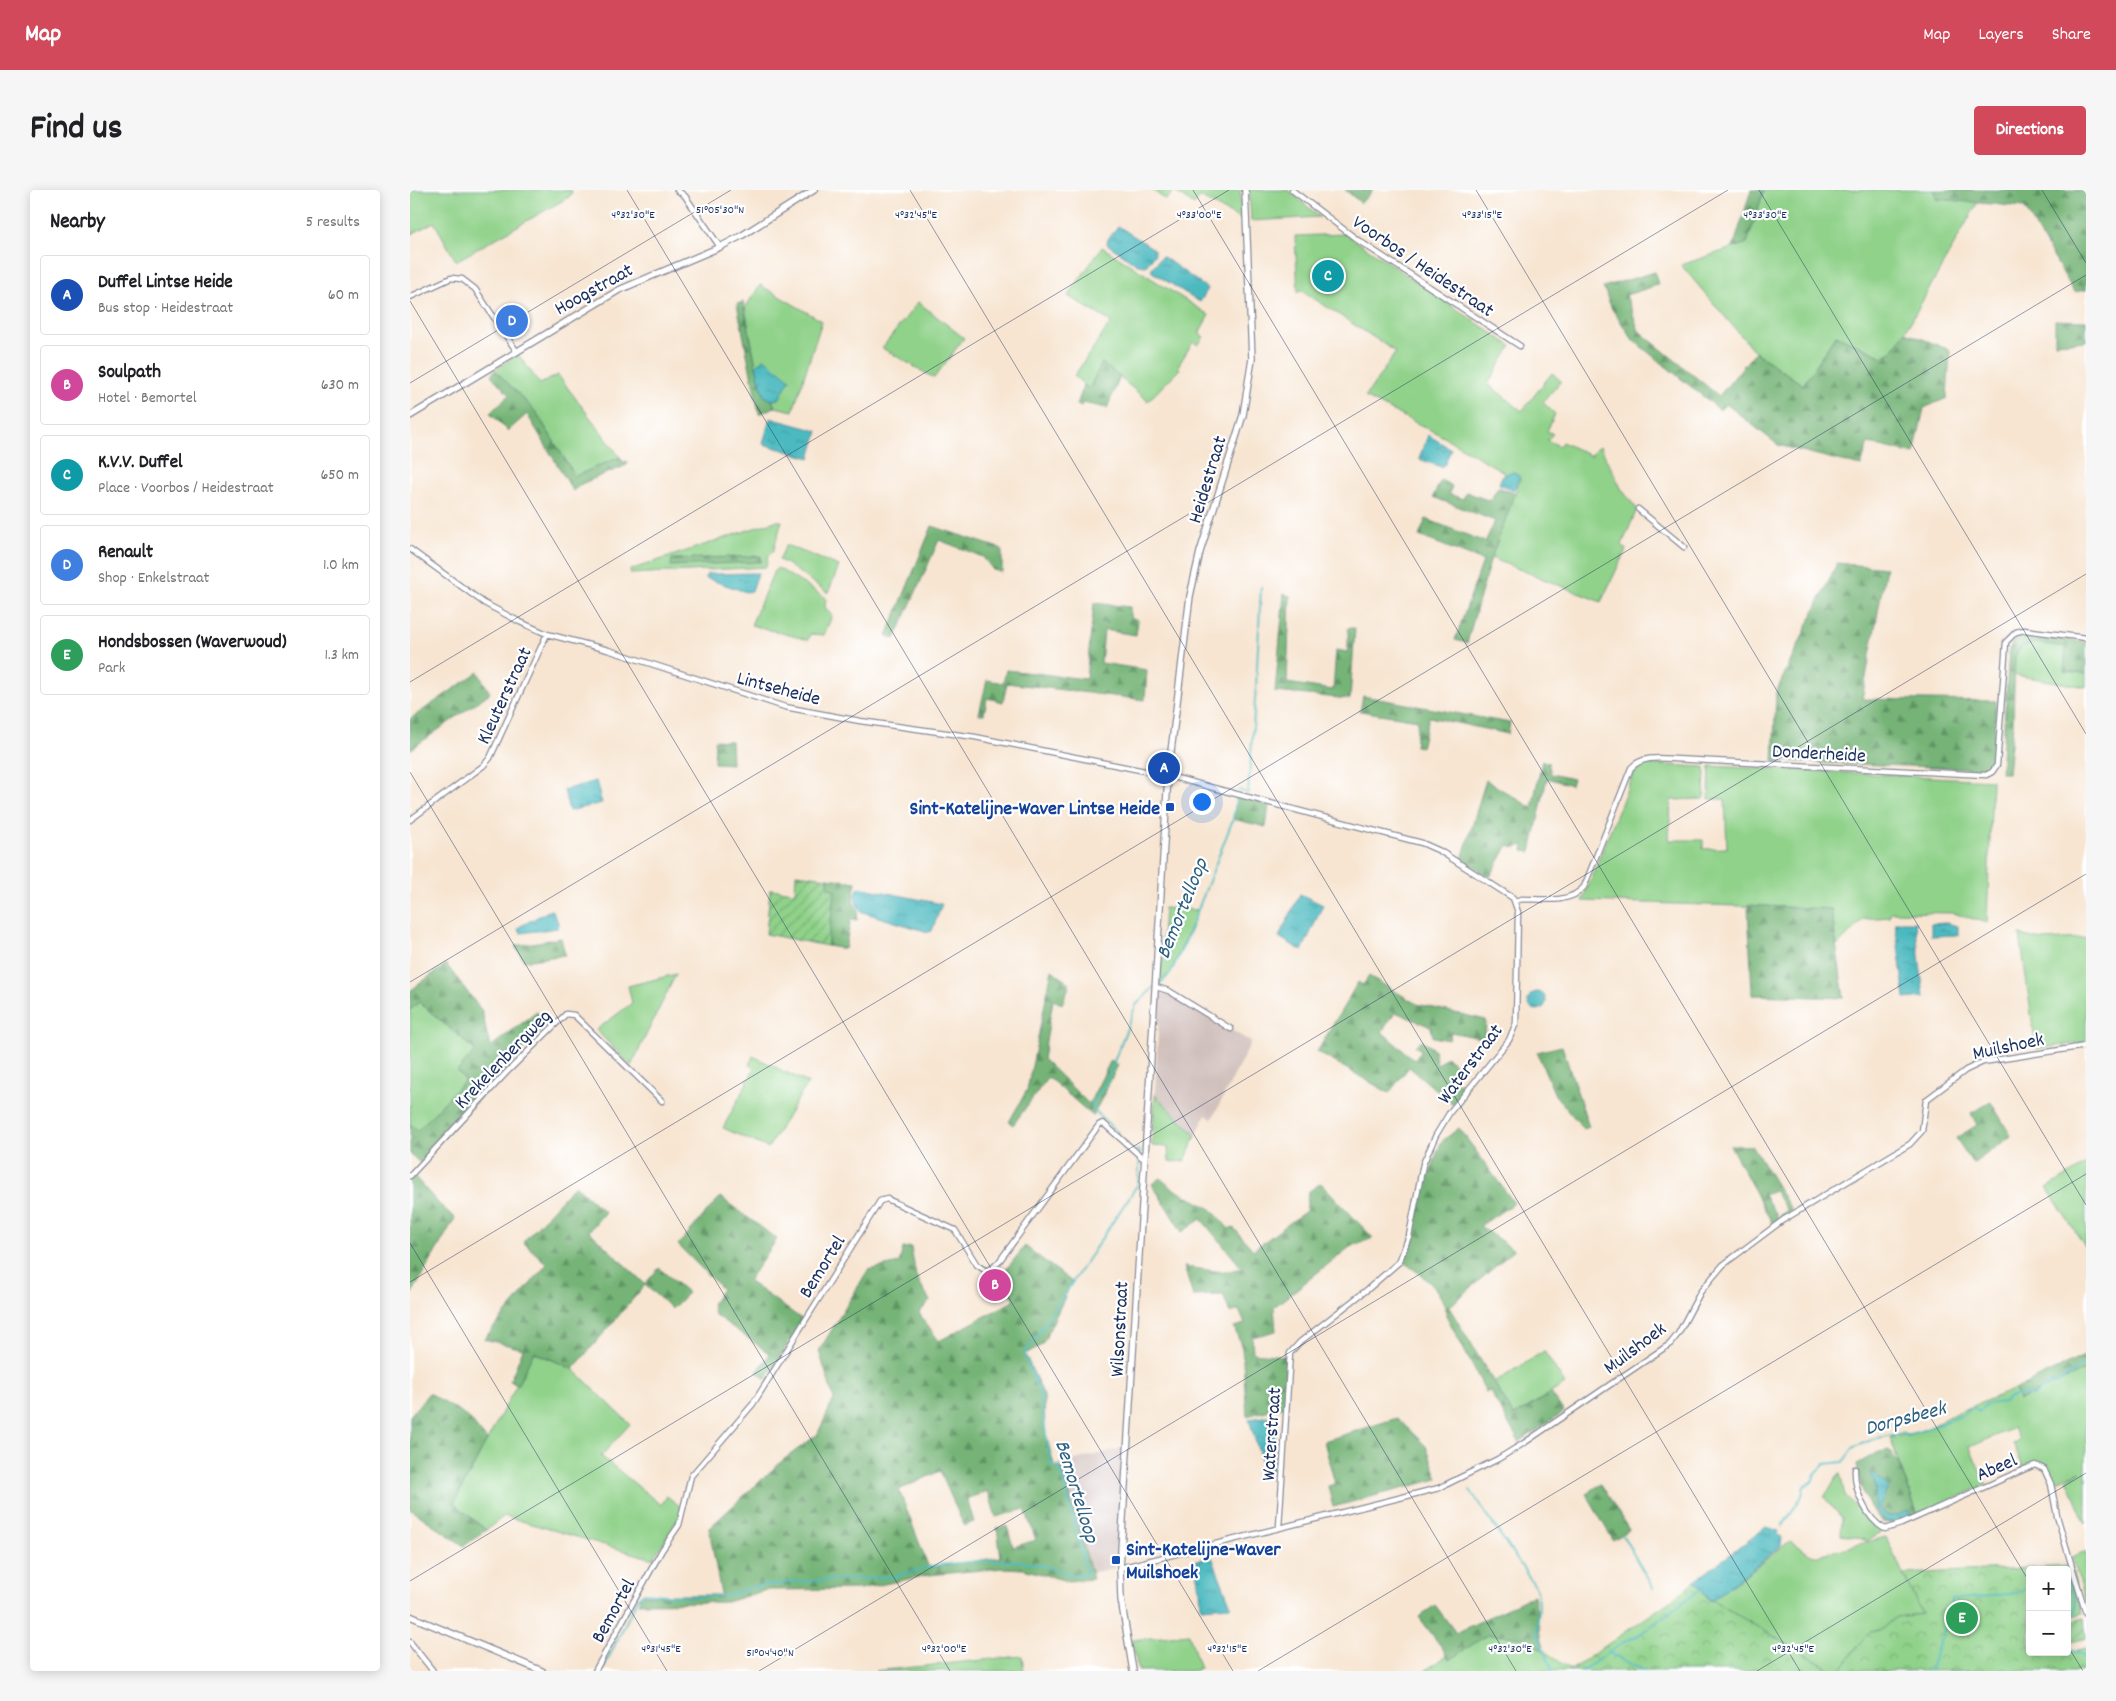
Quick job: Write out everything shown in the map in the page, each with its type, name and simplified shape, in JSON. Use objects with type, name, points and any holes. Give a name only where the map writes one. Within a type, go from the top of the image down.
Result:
[{"type":"street","points":[[676,190],[685,196],[720,248]]},
{"type":"street","name":"Hoogstraat","points":[[410,416],[625,287],[720,248],[814,190]]},
{"type":"street","name":"Heidestraat","points":[[1168,776],[1190,596],[1200,552],[1243,415],[1252,359],[1246,190]]},
{"type":"street","name":"Voorbos / Heidestraat","points":[[1292,190],[1359,241],[1520,346]]},
{"type":"street","points":[[410,297],[446,280],[462,279],[475,289],[517,352]]},
{"type":"street","points":[[1638,509],[1684,547]]},
{"type":"street","name":"Lintseheide","points":[[410,549],[484,603],[547,634],[608,650],[785,707],[860,721],[975,737],[1168,776]]},
{"type":"street","name":"Donderheide","points":[[1515,902],[1522,899],[1568,898],[1578,894],[1584,887],[1631,768],[1640,761],[1651,758],[1982,775],[1992,772],[1997,765],[2006,642],[2016,632],[2024,630],[2086,638]]},
{"type":"street","name":"Kleuterstraat","points":[[410,820],[483,766],[490,758],[547,634]]},
{"type":"street","points":[[1168,776],[1431,846],[1461,863],[1509,895],[1515,902]]},
{"type":"street","name":"Wilsonstraat","points":[[1134,1671],[1121,1599],[1120,1568],[1168,776]]},
{"type":"street","name":"Waterstraat","points":[[1279,1527],[1290,1353],[1300,1342],[1392,1269],[1403,1254],[1412,1222],[1423,1164],[1436,1135],[1450,1112],[1509,1040],[1516,1024],[1518,912],[1515,902]]},
{"type":"street","points":[[1156,987],[1169,991],[1231,1029]]},
{"type":"street","name":"Krekelenbergweg","points":[[410,1176],[506,1073],[566,1014],[574,1015],[662,1101]]},
{"type":"street","name":"Muilshoek","points":[[1120,1568],[1439,1488],[1498,1459],[1670,1344],[1681,1330],[1701,1291],[1723,1265],[1783,1220],[1910,1144],[1922,1131],[1926,1100],[1966,1070],[1983,1062],[2086,1046]]},
{"type":"street","name":"Bemortel","points":[[596,1671],[662,1550],[679,1525],[691,1476],[753,1404],[880,1201],[887,1199],[955,1230],[977,1264],[986,1271],[998,1262],[1099,1125],[1103,1123],[1145,1160]]},
{"type":"street","name":"Abeel","points":[[1855,1469],[1862,1502],[1875,1522],[1887,1529],[2035,1465],[2044,1469],[2051,1484],[2057,1516],[2086,1614]]},
{"type":"street","points":[[410,1616],[542,1671]]},
{"type":"street","points":[[410,1642],[433,1671]]},
{"type":"shaded area","points":[[1160,993],[1176,997],[1251,1042],[1212,1119],[1206,1115],[1196,1135],[1155,1095]]},
{"type":"shaded area","points":[[1122,1448],[1115,1568],[1091,1573],[1062,1468],[1054,1465]]},
{"type":"green space","points":[[410,190],[571,190],[572,192],[569,197],[456,261],[434,222],[410,235]]},
{"type":"green space","points":[[1152,190],[1240,190],[1242,220],[1200,197],[1194,205],[1174,191],[1166,200]]},
{"type":"green space","points":[[1249,190],[1288,190],[1320,217],[1251,221]]},
{"type":"green space","points":[[1345,190],[1373,190],[1361,203]]},
{"type":"green space","points":[[1751,190],[1764,190],[1747,243],[1733,248]]},
{"type":"green space","points":[[1764,190],[1935,190],[1936,199],[1978,202],[1905,332],[1891,352],[1882,357],[1836,335],[1803,385],[1755,352],[1681,265],[1747,243]]},
{"type":"green space","points":[[1935,190],[2086,190],[2086,290],[2074,292],[2024,207],[1936,199]]},
{"type":"green space","points":[[1346,234],[1511,346],[1488,384],[1522,411],[1552,373],[1561,381],[1543,402],[1555,414],[1547,431],[1553,434],[1547,440],[1559,446],[1562,442],[1591,456],[1596,448],[1600,446],[1622,490],[1637,509],[1622,545],[1626,550],[1601,602],[1491,558],[1520,479],[1514,472],[1504,475],[1504,472],[1442,436],[1365,397],[1396,352],[1301,290],[1298,293],[1295,236]]},
{"type":"green space","points":[[1102,247],[1209,315],[1199,333],[1204,337],[1198,345],[1193,342],[1178,366],[1180,369],[1148,401],[1102,363],[1089,389],[1074,376],[1111,322],[1068,296]]},
{"type":"green space","points":[[1655,272],[1658,285],[1626,295],[1639,331],[1719,396],[1755,352],[1803,385],[1836,335],[1882,357],[1891,352],[1905,332],[1950,350],[1947,398],[1924,408],[1914,454],[1868,443],[1861,466],[1778,445],[1726,404],[1720,410],[1633,340],[1612,309],[1603,287]]},
{"type":"green space","points":[[760,285],[822,321],[793,411],[775,407],[772,400],[779,399],[764,358],[756,366],[745,308]]},
{"type":"green space","points":[[743,302],[764,396],[772,400],[775,407],[759,414],[737,304]]},
{"type":"green space","points":[[918,302],[964,338],[934,378],[882,348]]},
{"type":"green space","points":[[2055,320],[2086,321],[2086,341],[2055,343]]},
{"type":"green space","points":[[518,354],[540,384],[558,375],[620,457],[575,476],[536,412],[495,370]]},
{"type":"green space","points":[[1102,363],[1120,377],[1107,408],[1082,403],[1081,406],[1077,405],[1084,385],[1089,389]]},
{"type":"green space","points":[[495,370],[536,412],[575,476],[620,457],[623,462],[627,461],[627,465],[581,484],[573,491],[527,414],[508,431],[490,413],[509,395],[491,375]]},
{"type":"green space","points":[[1441,480],[1452,486],[1449,494],[1463,499],[1466,492],[1490,501],[1498,487],[1515,494],[1491,558],[1467,643],[1455,640],[1483,561],[1419,536],[1426,519],[1485,542],[1495,521],[1433,497]]},
{"type":"green space","points":[[775,521],[782,521],[773,552],[768,556],[766,567],[631,574],[630,570]]},
{"type":"green space","points":[[932,526],[1002,549],[1002,572],[993,570],[983,557],[939,540],[895,639],[887,636]]},
{"type":"green space","points":[[786,545],[839,566],[828,593],[779,560]]},
{"type":"green space","points":[[761,556],[761,562],[671,566],[672,559]]},
{"type":"green space","points":[[1837,563],[1886,568],[1862,699],[1996,701],[1993,761],[1987,769],[1773,761],[1776,692]]},
{"type":"green space","points":[[778,568],[826,598],[825,607],[832,616],[824,635],[810,634],[808,640],[751,625],[774,571]]},
{"type":"green space","points":[[1284,594],[1290,596],[1287,683],[1333,690],[1336,650],[1348,652],[1348,628],[1355,628],[1350,699],[1275,692]]},
{"type":"green space","points":[[1094,603],[1130,607],[1130,617],[1138,620],[1136,635],[1104,630],[1101,663],[1147,670],[1145,700],[1007,683],[1003,702],[987,698],[984,714],[979,714],[987,680],[1003,683],[1006,670],[1086,679]]},
{"type":"green space","points":[[2024,635],[2086,642],[2086,673],[2064,671],[2066,647],[2037,643],[2024,646],[2019,650],[2015,657],[2013,725],[2008,773],[2001,773],[2009,650],[2012,643]]},
{"type":"green space","points":[[2036,643],[2066,647],[2064,671],[2086,673],[2086,687],[2014,675],[2015,657],[2019,649],[2028,644]]},
{"type":"green space","points":[[478,672],[490,693],[410,750],[410,719]]},
{"type":"green space","points":[[1363,696],[1510,723],[1508,734],[1429,717],[1421,747],[1415,746],[1418,720],[1360,711]]},
{"type":"green space","points":[[715,740],[731,741],[732,764],[714,763]]},
{"type":"green space","points":[[1542,761],[1548,762],[1551,774],[1573,779],[1571,785],[1547,778],[1531,852],[1523,851],[1524,845],[1513,848],[1508,845],[1490,877],[1462,859],[1486,780],[1532,808]]},
{"type":"green space","points":[[1646,764],[1705,767],[1704,799],[1671,800],[1669,840],[1703,840],[1703,849],[1727,848],[1725,799],[1709,799],[1710,766],[1992,780],[1987,923],[1953,913],[1891,912],[1889,917],[1864,919],[1837,946],[1831,909],[1582,901],[1633,774],[1639,767]]},
{"type":"green space","points":[[1237,796],[1269,806],[1266,827],[1233,819]]},
{"type":"green space","points":[[796,874],[828,878],[828,888],[835,890],[827,946],[766,934],[770,889],[795,892]]},
{"type":"green space","points":[[828,878],[856,882],[853,901],[858,911],[857,920],[851,919],[845,949],[827,946],[835,890],[828,888]]},
{"type":"green space","points":[[1748,905],[1831,909],[1844,998],[1752,995]]},
{"type":"green space","points":[[1164,908],[1198,910],[1170,974],[1159,984]]},
{"type":"green space","points":[[2020,935],[2042,940],[2086,938],[2086,1042],[2036,1049]]},
{"type":"green space","points":[[561,938],[565,955],[524,961],[515,946]]},
{"type":"green space","points":[[446,964],[482,1011],[490,1047],[537,1012],[547,1024],[420,1163],[410,1154],[410,1124],[418,1130],[465,1080],[457,1071],[476,1051],[419,1002],[410,1010],[410,991]]},
{"type":"green space","points":[[1052,970],[1070,984],[1062,1004],[1053,1000],[1043,1059],[1089,1104],[1111,1060],[1118,1065],[1093,1116],[1048,1077],[1013,1125],[1009,1122],[1027,1090]]},
{"type":"green space","points":[[676,974],[631,1066],[596,1030],[632,1003],[628,986]]},
{"type":"green space","points":[[1369,976],[1417,1004],[1486,1020],[1485,1039],[1451,1032],[1449,1040],[1433,1037],[1431,1027],[1395,1012],[1382,1032],[1414,1060],[1422,1051],[1415,1046],[1422,1040],[1434,1049],[1437,1065],[1447,1056],[1456,1065],[1448,1075],[1465,1088],[1453,1104],[1409,1067],[1389,1093],[1317,1052],[1358,982],[1363,985]]},
{"type":"green space","points":[[419,1002],[476,1051],[466,1080],[418,1131],[410,1124],[410,1010]]},
{"type":"green space","points":[[1562,1046],[1589,1127],[1584,1129],[1555,1095],[1537,1052]]},
{"type":"green space","points":[[753,1056],[808,1083],[768,1148],[723,1128],[754,1069],[749,1065]]},
{"type":"green space","points":[[1155,1095],[1196,1135],[1185,1161],[1169,1162],[1168,1147],[1152,1146]]},
{"type":"green space","points":[[1991,1102],[2011,1136],[1973,1164],[1956,1138],[1977,1125],[1971,1113]]},
{"type":"green space","points":[[1459,1128],[1514,1203],[1480,1226],[1514,1250],[1449,1307],[1514,1416],[1551,1393],[1564,1412],[1519,1442],[1490,1391],[1486,1392],[1446,1315],[1437,1291],[1426,1279],[1405,1263],[1427,1181],[1441,1142]]},
{"type":"green space","points":[[1730,1145],[1753,1146],[1792,1211],[1782,1218],[1780,1215],[1787,1211],[1774,1190],[1764,1195],[1779,1219],[1772,1223]]},
{"type":"green space","points":[[2086,1164],[2086,1248],[2047,1188]]},
{"type":"green space","points":[[414,1176],[439,1204],[455,1218],[410,1297],[410,1180]]},
{"type":"green space","points":[[1160,1178],[1172,1188],[1211,1209],[1229,1229],[1233,1227],[1253,1250],[1306,1211],[1308,1192],[1321,1183],[1373,1238],[1350,1247],[1274,1307],[1276,1331],[1252,1337],[1253,1353],[1287,1356],[1285,1406],[1247,1416],[1242,1348],[1234,1327],[1245,1324],[1239,1310],[1230,1313],[1223,1295],[1193,1296],[1184,1267],[1224,1272],[1242,1268],[1201,1219],[1182,1232],[1152,1184]]},
{"type":"green space","points":[[575,1185],[605,1212],[589,1231],[645,1284],[659,1268],[688,1293],[672,1309],[645,1285],[573,1369],[534,1352],[518,1384],[510,1381],[523,1349],[484,1339],[547,1264],[523,1242]]},
{"type":"green space","points":[[720,1197],[777,1239],[748,1281],[803,1320],[766,1379],[757,1372],[770,1354],[714,1314],[712,1304],[722,1289],[678,1245]]},
{"type":"green space","points":[[1025,1246],[1072,1282],[1042,1345],[1025,1354],[1044,1396],[1045,1430],[1054,1465],[1062,1468],[1093,1579],[1067,1581],[1023,1569],[1004,1568],[928,1575],[860,1589],[766,1590],[727,1602],[639,1603],[641,1595],[721,1595],[709,1528],[783,1460],[817,1435],[834,1399],[819,1351],[868,1270],[899,1263],[903,1248],[911,1247],[916,1276],[930,1301],[919,1313],[939,1341],[1015,1300],[999,1278]],"holes":[[[940,1471],[964,1526],[974,1522],[967,1499],[988,1491],[996,1517],[1025,1509],[1036,1540],[1013,1547],[1007,1526],[997,1528],[1001,1557],[929,1568],[899,1490]]]},
{"type":"green space","points":[[1544,1351],[1565,1384],[1514,1416],[1494,1383]]},
{"type":"green space","points":[[534,1352],[573,1369],[630,1424],[601,1456],[661,1505],[667,1496],[681,1507],[681,1514],[653,1559],[504,1516],[486,1530],[454,1503]]},
{"type":"green space","points":[[2086,1355],[2086,1370],[2019,1400],[2015,1389]]},
{"type":"green space","points":[[2086,1370],[2086,1524],[2067,1479],[2081,1471],[2054,1482],[2046,1467],[2039,1463],[2023,1467],[2013,1443],[2019,1440],[2014,1428],[1970,1447],[1986,1485],[1918,1515],[1890,1438],[1925,1430],[1956,1413],[2015,1389],[2019,1400]]},
{"type":"green space","points":[[429,1393],[468,1417],[487,1440],[454,1503],[486,1530],[464,1546],[410,1509],[410,1416]]},
{"type":"green space","points":[[1397,1418],[1426,1446],[1438,1479],[1333,1507],[1328,1486],[1335,1484],[1324,1441]]},
{"type":"green space","points":[[1889,1450],[1898,1462],[1918,1515],[1892,1524],[1882,1522],[1876,1516],[1862,1487],[1857,1464],[1879,1452]]},
{"type":"green space","points":[[1840,1473],[1845,1496],[1882,1531],[1867,1541],[1841,1535],[1842,1518],[1824,1497]]},
{"type":"green space","points":[[1601,1484],[1629,1530],[1613,1540],[1586,1494]]},
{"type":"green space","points":[[1886,1537],[1922,1614],[1896,1617],[1883,1629],[1868,1633],[1840,1671],[1833,1671],[1712,1600],[1790,1541],[1815,1556]]},
{"type":"green space","points":[[2086,1551],[2086,1602],[2072,1557]]},
{"type":"green space","points":[[2071,1566],[2083,1614],[2071,1618]]},
{"type":"green space","points":[[2026,1568],[2026,1656],[2071,1656],[2071,1649],[2072,1652],[2086,1649],[2086,1671],[1840,1671],[1868,1633],[1883,1629],[1896,1617],[1922,1614],[1903,1574]]},
{"type":"green space","points":[[1695,1581],[1710,1601],[1712,1600],[1833,1671],[1569,1671],[1673,1599]]},
{"type":"green space","points":[[1534,1595],[1544,1651],[1523,1637],[1487,1635],[1449,1660],[1419,1617],[1435,1605],[1456,1633]]},
{"type":"green space","points":[[2084,1618],[2086,1638],[2072,1642],[2071,1622]]},
{"type":"green space","points":[[1490,1624],[1524,1637],[1570,1669],[1569,1671],[1425,1671]]},
{"type":"green space","points":[[1189,1634],[1200,1669],[1192,1671],[1139,1671],[1131,1640]]},
{"type":"green space","points":[[1022,1656],[1024,1671],[875,1671]]},
{"type":"water","points":[[1118,226],[1154,249],[1155,254],[1146,266],[1138,265],[1107,244],[1108,239]]},
{"type":"water","points":[[1162,256],[1208,289],[1200,302],[1152,272],[1151,269]]},
{"type":"water","points":[[764,358],[790,379],[779,399],[772,400],[764,396],[756,366]]},
{"type":"water","points":[[770,418],[818,431],[810,458],[763,444]]},
{"type":"water","points":[[1428,435],[1451,449],[1445,464],[1441,467],[1419,459]]},
{"type":"water","points":[[1510,472],[1514,472],[1520,477],[1513,491],[1499,484],[1501,478]]},
{"type":"water","points":[[758,573],[752,591],[746,592],[705,578],[707,574]]},
{"type":"water","points":[[596,781],[602,803],[569,811],[564,790]]},
{"type":"water","points":[[859,887],[942,904],[932,931],[928,932],[862,912],[857,906],[856,900]]},
{"type":"water","points":[[1300,894],[1323,905],[1302,951],[1279,937]]},
{"type":"water","points":[[550,910],[553,911],[559,925],[558,928],[521,933],[518,931],[519,927]]},
{"type":"water","points":[[1895,922],[1915,922],[1924,997],[1905,999]]},
{"type":"water","points":[[1946,923],[1958,926],[1958,935],[1931,936],[1931,924]]},
{"type":"water","points":[[1537,992],[1543,995],[1546,1001],[1543,1007],[1537,1010],[1531,1007],[1528,1001],[1531,995]]},
{"type":"water","points":[[1275,1415],[1273,1469],[1264,1470],[1249,1419]]},
{"type":"water","points":[[1873,1473],[1888,1487],[1882,1502],[1878,1505],[1883,1515],[1890,1517],[1909,1511],[1911,1513],[1900,1519],[1888,1522],[1881,1518],[1875,1507],[1875,1488],[1871,1474]]},
{"type":"water","points":[[1766,1527],[1779,1531],[1778,1534],[1782,1538],[1781,1546],[1711,1601],[1695,1581]]},
{"type":"water","points":[[1212,1557],[1231,1606],[1201,1608],[1200,1588],[1193,1561]]},
{"type":"waterway","name":"Bemortelloop","points":[[1239,790],[1248,793],[1261,587]]},
{"type":"waterway","name":"Bemortelloop","points":[[1158,985],[1170,974],[1187,938],[1233,819],[1237,796]]},
{"type":"waterway","name":"Bemortelloop","points":[[1118,1133],[1093,1109],[1092,1104],[1106,1082],[1136,1005],[1154,987]]},
{"type":"waterway","name":"Bemortelloop","points":[[602,1671],[638,1598],[644,1593],[688,1597],[726,1596],[752,1587],[791,1582],[891,1577],[937,1565],[982,1561],[1018,1561],[1044,1566],[1073,1575],[1087,1574],[1060,1468],[1051,1465],[1039,1391],[1024,1355],[1138,1184],[1140,1151],[1136,1150]]},
{"type":"waterway","name":"Dorpsbeek","points":[[1782,1527],[1802,1496],[1804,1486],[1812,1482],[1815,1474],[1825,1464],[1843,1462],[1854,1447],[1877,1438],[1903,1433],[1907,1436],[1961,1416],[1973,1407],[1979,1412],[1987,1404],[2004,1402],[2014,1396],[2034,1396],[2049,1385],[2061,1381],[2068,1374],[2071,1376],[2075,1370],[2086,1363]]},
{"type":"waterway","points":[[1470,1490],[1535,1586],[1539,1599],[1539,1638],[1553,1671]]},
{"type":"waterway","points":[[1623,1536],[1653,1588]]},
{"type":"waterway","points":[[2071,1586],[2076,1604],[2075,1613],[2071,1618]]},
{"type":"waterway","points":[[1929,1671],[1951,1612],[1951,1600],[2018,1593],[2026,1588]]},
{"type":"waterway","name":"Dorpsbeek","points":[[1582,1671],[1624,1642],[1640,1634],[1701,1589]]},
{"type":"waterway","points":[[2071,1650],[2083,1656],[2086,1660]]},
{"type":"waterway","points":[[1609,1653],[1617,1657]]},
{"type":"waterway","points":[[1619,1658],[1644,1671]]},
{"type":"place","name":"K.V.V. Duffel","points":[[1328,276]]},
{"type":"place","name":"Renault","points":[[512,321]]},
{"type":"place","name":"Duffel Lintse Heide","points":[[1164,768]]},
{"type":"place","name":"Sint-Katelijne-Waver Lintse Heide","points":[[1170,807]]},
{"type":"place","name":"Soulpath","points":[[995,1285]]},
{"type":"place","name":"Sint-Katelijne-Waver Muilshoek","points":[[1116,1560]]},
{"type":"place","name":"Hondsbossen (Waverwoud)","points":[[1962,1618]]}]
